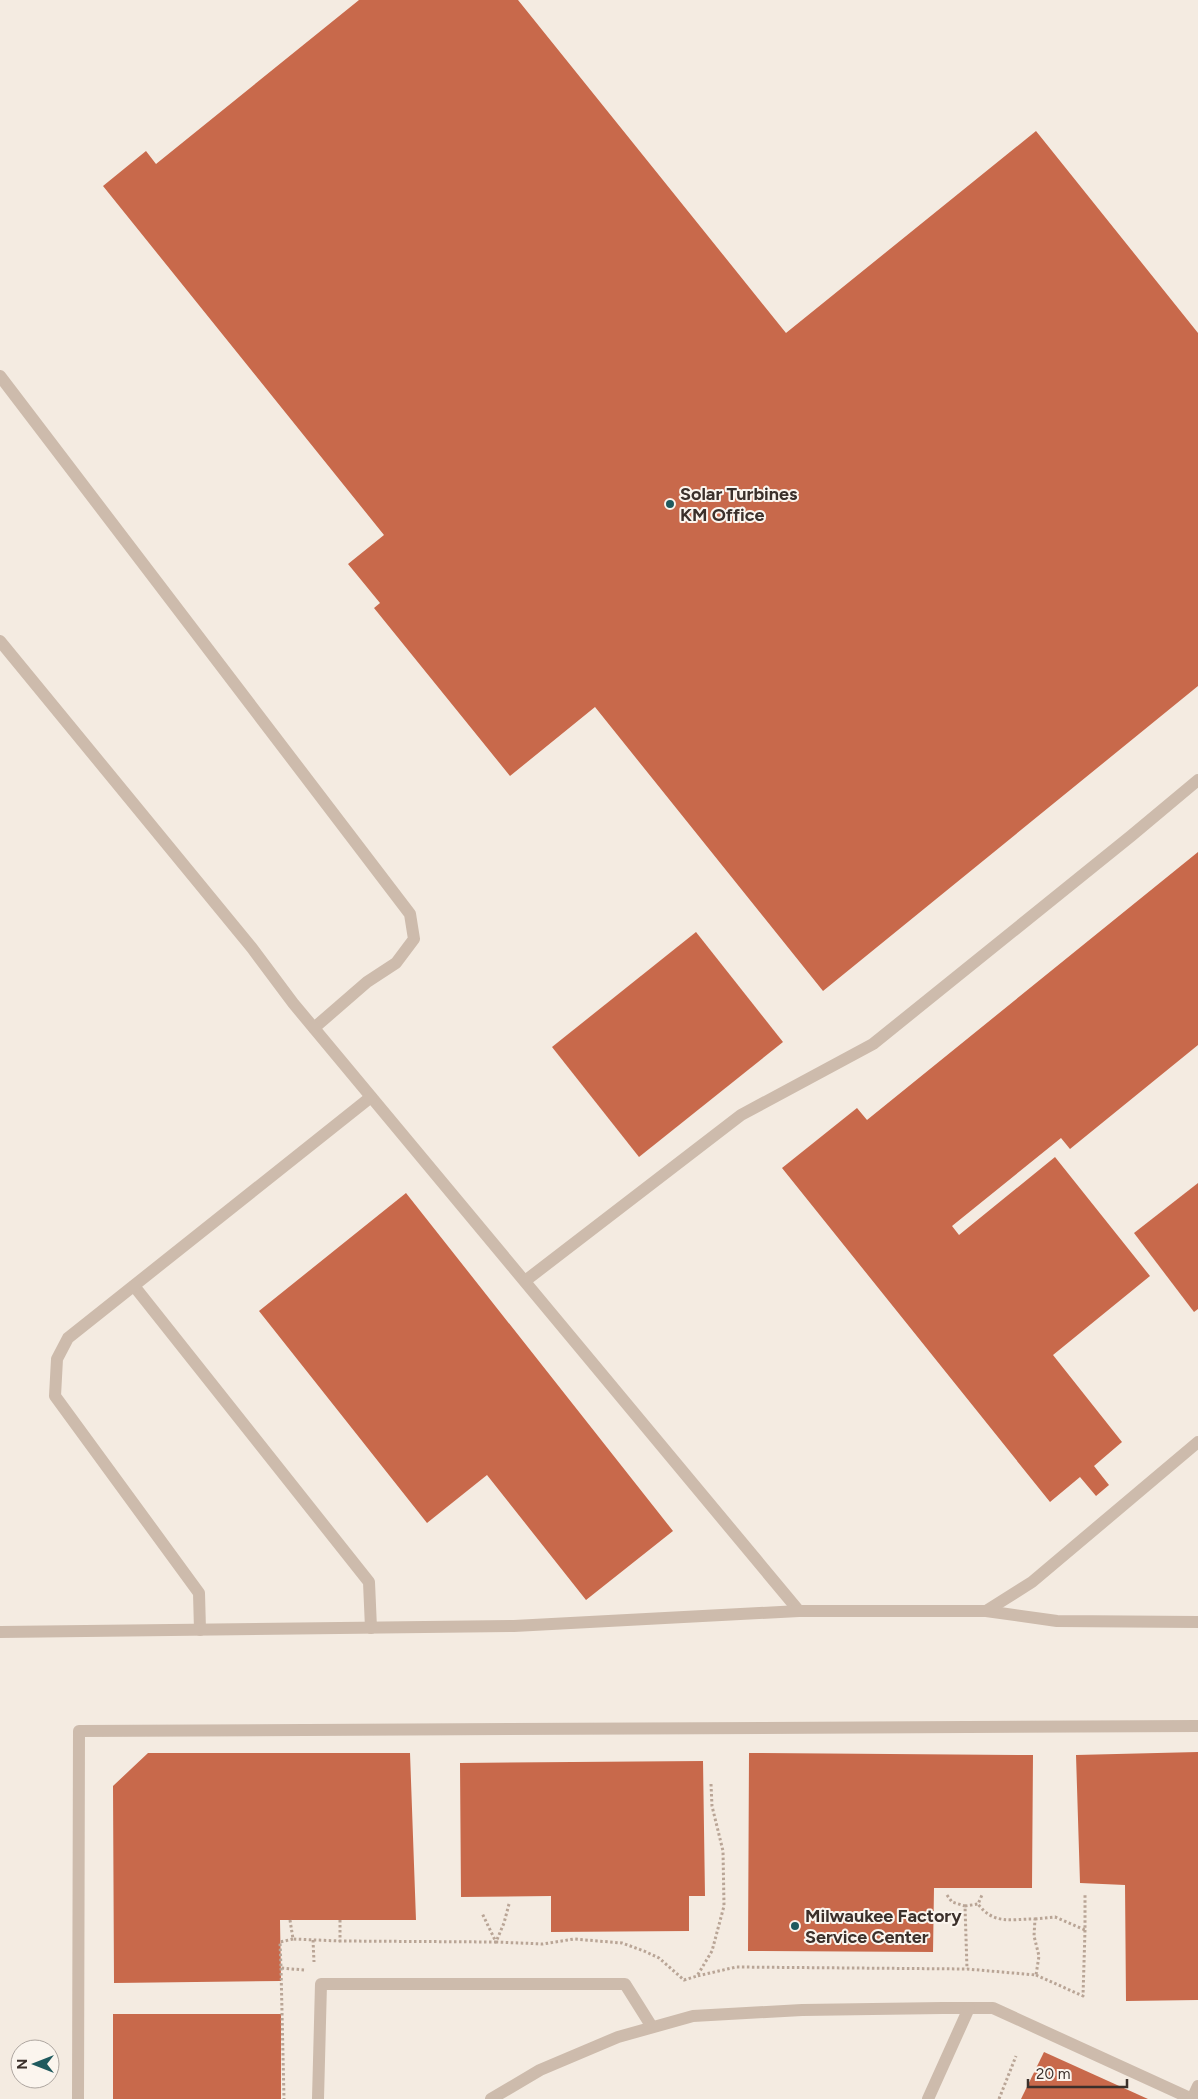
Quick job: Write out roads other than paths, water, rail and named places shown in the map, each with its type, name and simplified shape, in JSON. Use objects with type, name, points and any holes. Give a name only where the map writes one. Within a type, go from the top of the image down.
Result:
[{"type":"lane","points":[[0,376],[410,914],[414,940],[396,962],[366,982],[314,1028]]},
{"type":"lane","points":[[0,641],[246,940],[314,1028],[799,1610]]},
{"type":"lane","points":[[525,1281],[741,1115],[873,1044],[1198,780]]},
{"type":"lane","points":[[200,1630],[199,1592],[55,1396],[57,1359],[68,1338],[371,1097]]},
{"type":"lane","points":[[134,1286],[369,1582],[371,1628]]},
{"type":"lane","points":[[986,1610],[1032,1582],[1198,1442]]},
{"type":"lane","points":[[0,1632],[514,1626],[799,1610],[986,1610],[1057,1621],[1198,1622]]},
{"type":"lane","points":[[78,2099],[79,1731],[1198,1726]]},
{"type":"lane","points":[[318,2099],[321,1984],[625,1984],[652,2027]]},
{"type":"lane","points":[[928,2099],[969,2008]]},
{"type":"lane","points":[[491,2099],[540,2070],[618,2037],[652,2027],[693,2016],[802,2010],[993,2008],[1192,2099],[1198,2086]]},
{"type":"place","name":"Solar Turbines KM Office","points":[[670,504]]},
{"type":"place","name":"Milwaukee Factory Service Center","points":[[795,1926]]}]
